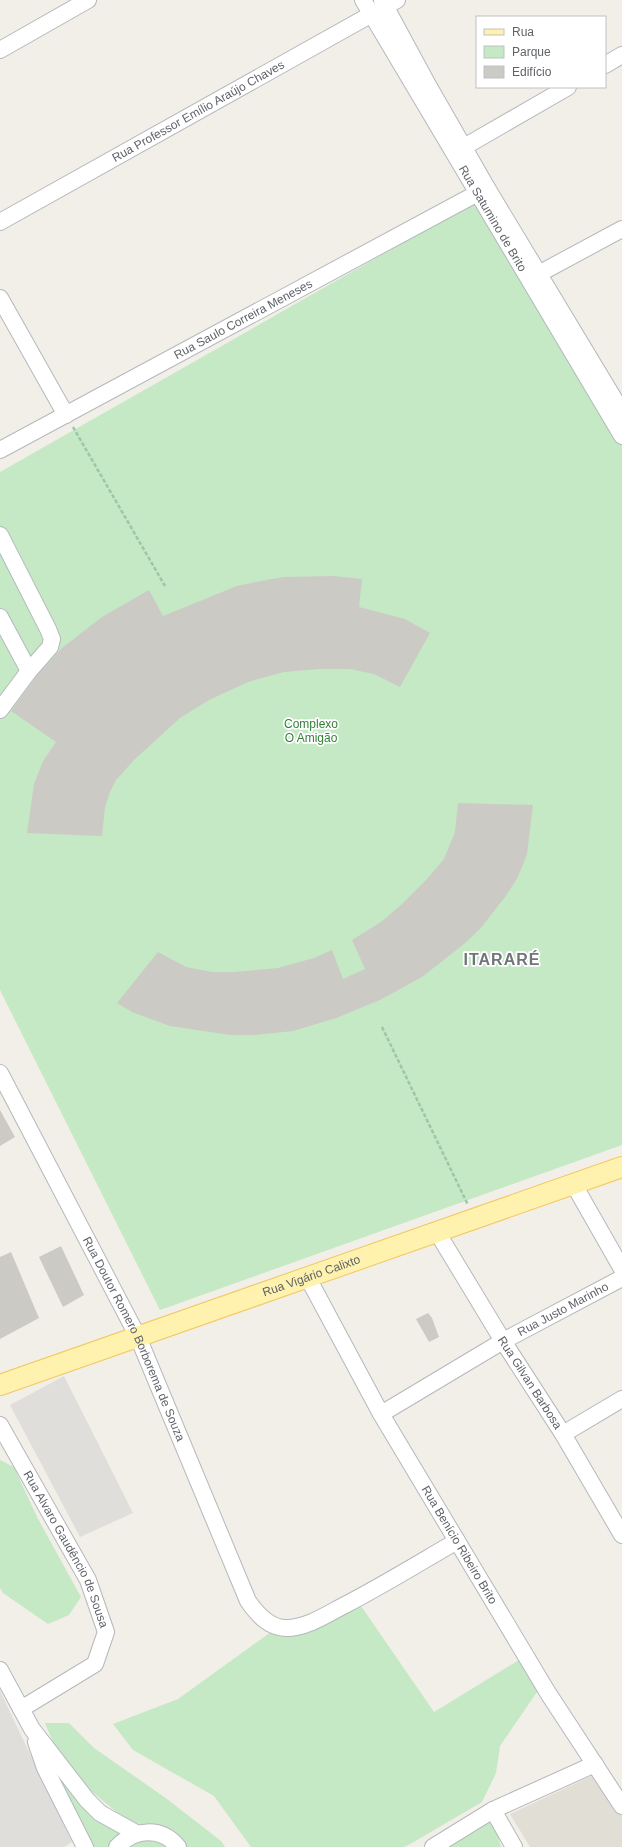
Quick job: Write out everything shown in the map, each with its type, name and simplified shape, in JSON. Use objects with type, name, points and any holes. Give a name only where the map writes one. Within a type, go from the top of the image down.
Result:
[{"type":"main road","name":"Rua Vigário Calixto","points":[[0,1386],[622,1167]]},
{"type":"street","points":[[0,50],[88,0]]},
{"type":"street","name":"Rua Satumino de Brito","points":[[363,0],[619,412],[622,436]]},
{"type":"street","name":"Rua Satumino de Brito","points":[[388,2],[464,147],[482,191]]},
{"type":"street","name":"Rua Professor Emílio Araújo Chaves","points":[[0,222],[371,15],[388,2]]},
{"type":"street","points":[[606,64],[622,55]]},
{"type":"street","points":[[464,147],[566,88]]},
{"type":"street","name":"Rua Saulo Correira Meneses","points":[[0,450],[482,191]]},
{"type":"street","points":[[534,276],[622,229]]},
{"type":"street","points":[[0,298],[66,415]]},
{"type":"street","points":[[0,535],[52,639],[50,647],[1,705]]},
{"type":"street","points":[[0,617],[29,671]]},
{"type":"street","name":"Rua Doutor Romero Borborema de Souza","points":[[0,1073],[138,1337],[248,1601],[255,1611],[271,1624],[285,1628],[295,1628],[321,1618],[366,1594],[457,1540]]},
{"type":"street","points":[[573,1184],[622,1269]]},
{"type":"street","name":"Rua Gilvan Barbosa","points":[[437,1232],[503,1341],[620,1525]]},
{"type":"street","name":"Rua Benício Ribeiro Brito","points":[[308,1278],[381,1414],[548,1693],[622,1806]]},
{"type":"street","name":"Rua Justo Marinho","points":[[381,1414],[503,1341],[622,1278]]},
{"type":"street","points":[[563,1434],[622,1399]]},
{"type":"street","name":"Rua Alvaro Gaudêncio de Sousa","points":[[0,1425],[88,1580],[106,1632],[95,1664],[21,1709]]},
{"type":"street","points":[[0,1670],[32,1729],[88,1800],[100,1813],[136,1833]]},
{"type":"street","points":[[32,1729],[45,1768],[85,1847]]},
{"type":"street","points":[[432,1847],[493,1810],[595,1764]]},
{"type":"street","points":[[493,1810],[514,1847]]},
{"type":"street","points":[[117,1847],[125,1839],[136,1833],[147,1831],[158,1833],[168,1838],[178,1847]]},
{"type":"path","points":[[66,415],[165,586]]},
{"type":"path","points":[[382,1027],[474,1218]]},
{"type":"shaded area","points":[[64,1376],[133,1513],[80,1537],[10,1405]]},
{"type":"shaded area","points":[[0,1691],[72,1842],[64,1847],[0,1847]]},
{"type":"shaded area","points":[[596,1774],[622,1815],[622,1847],[530,1847],[510,1814]]},
{"type":"green space","name":"Complexo O Amigão","points":[[480,199],[622,434],[622,1145],[160,1310],[0,990],[0,472]]},
{"type":"green space","points":[[0,1460],[14,1467],[37,1517],[81,1597],[69,1615],[48,1624],[3,1593],[0,1588]]},
{"type":"green space","points":[[361,1606],[434,1712],[519,1660],[539,1689],[500,1746],[496,1773],[482,1802],[404,1847],[251,1847],[214,1796],[133,1750],[113,1724],[178,1699],[271,1632],[310,1628]]},
{"type":"green space","points":[[45,1723],[69,1723],[94,1748],[167,1799],[221,1841],[225,1847],[186,1847],[168,1829],[129,1822],[64,1769]]},
{"type":"green space","points":[[47,1764],[128,1834],[113,1847],[89,1847]]},
{"type":"green space","points":[[493,1817],[501,1847],[441,1847]]},
{"type":"green space","points":[[140,1835],[175,1847],[123,1847]]},
{"type":"building","points":[[333,576],[362,579],[359,607],[405,619],[430,633],[400,687],[374,674],[350,669],[318,669],[284,672],[248,682],[209,700],[180,718],[134,760],[116,780],[110,792],[105,807],[102,836],[27,833],[34,784],[43,761],[56,742],[11,711],[36,677],[62,648],[102,617],[149,590],[163,616],[237,586],[283,577]]},
{"type":"building","points":[[458,803],[533,805],[527,854],[518,877],[505,897],[480,929],[464,944],[422,977],[380,1000],[336,1018],[293,1031],[255,1035],[230,1035],[170,1026],[132,1012],[117,1003],[158,952],[186,967],[212,972],[234,972],[278,968],[314,958],[332,950],[343,979],[365,969],[352,940],[381,922],[401,905],[427,879],[444,859],[455,832]]},
{"type":"building","points":[[0,1110],[15,1137],[0,1146]]},
{"type":"building","points":[[61,1246],[84,1295],[63,1307],[39,1257]]},
{"type":"building","points":[[11,1252],[39,1318],[0,1339],[0,1257]]},
{"type":"building","points":[[428,1313],[432,1318],[439,1337],[429,1342],[416,1319]]},
{"type":"district","name":"ITARARÉ","points":[[502,959]]}]
